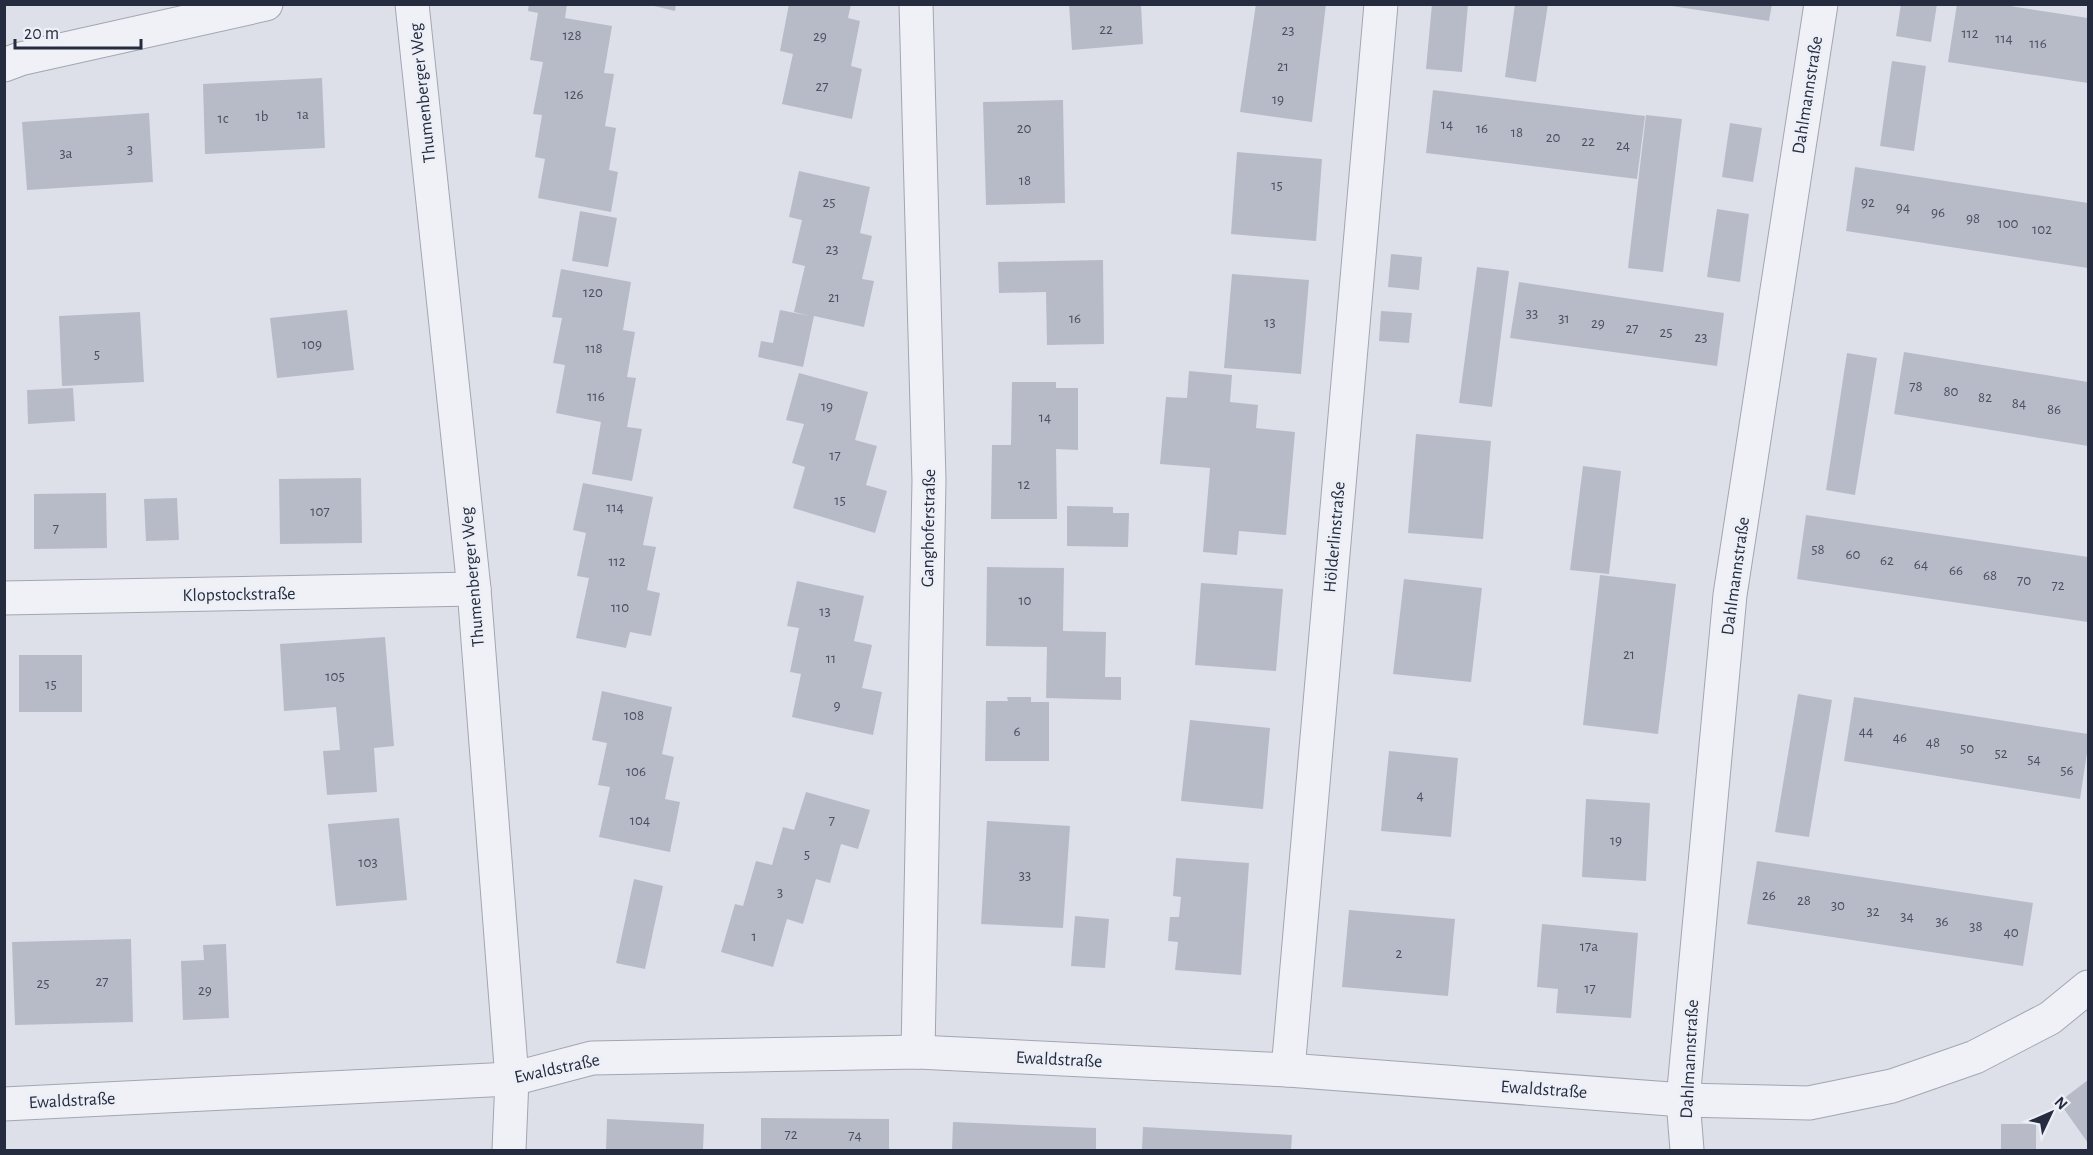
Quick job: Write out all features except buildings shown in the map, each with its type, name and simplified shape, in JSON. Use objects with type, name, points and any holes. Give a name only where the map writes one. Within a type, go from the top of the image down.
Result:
[{"type":"street","points":[[4,65],[266,4]]},
{"type":"street","name":"Thumenberger Weg","points":[[412,4],[474,589],[512,1079],[509,1150]]},
{"type":"street","name":"Ganghoferstraße","points":[[916,4],[929,480],[918,1053]]},
{"type":"street","name":"Hölderlinstraße","points":[[1288,1070],[1381,4]]},
{"type":"street","name":"Dahlmannstraße","points":[[1687,1150],[1683,1100],[1730,595],[1821,4]]},
{"type":"street","name":"Klopstockstraße","points":[[4,598],[474,589]]},
{"type":"street","name":"Ewaldstraße","points":[[4,1104],[512,1079],[592,1058],[918,1053],[1288,1070],[1683,1100],[1809,1102],[1892,1086],[1975,1057],[2050,1018],[2088,987]]}]
